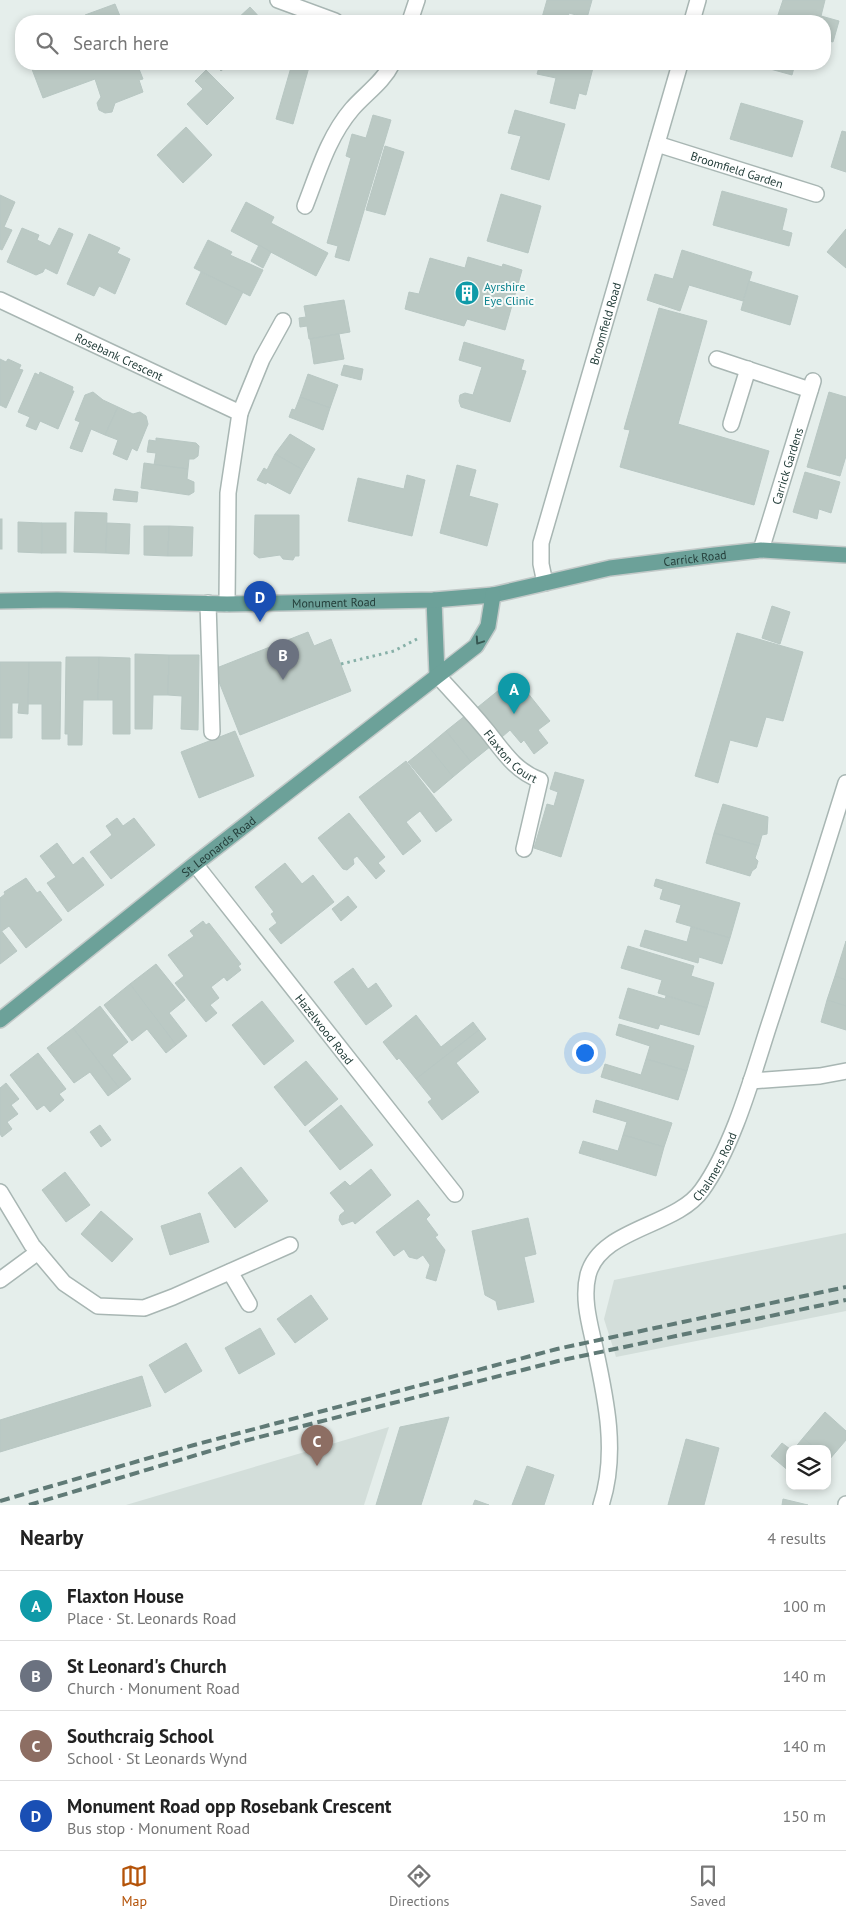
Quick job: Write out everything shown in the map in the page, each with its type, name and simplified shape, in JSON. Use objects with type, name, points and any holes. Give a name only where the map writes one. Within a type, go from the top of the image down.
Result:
[{"type":"main road","name":"Carrick Road","points":[[545,583],[610,568],[761,550],[846,555]]},
{"type":"main road","name":"Monument Road","points":[[0,601],[57,600],[227,604],[434,600],[493,595],[545,583]]},
{"type":"main road","name":"St. Leonards Road","points":[[0,1020],[195,864],[476,646],[488,626],[493,595]]},
{"type":"main road","points":[[434,600],[437,676]]},
{"type":"street","points":[[278,0],[319,15]]},
{"type":"street","points":[[412,15],[417,0]]},
{"type":"street","points":[[694,15],[698,0]]},
{"type":"street","points":[[305,206],[328,146],[352,109],[376,86],[388,70]]},
{"type":"street","name":"Broomfield Road","points":[[545,583],[541,564],[541,543],[678,70]]},
{"type":"street","name":"Broomfield Garden","points":[[657,144],[816,194]]},
{"type":"street","name":"Rosebank Crescent","points":[[0,300],[240,413]]},
{"type":"street","points":[[227,604],[228,493],[240,413],[262,359],[282,321]]},
{"type":"street","points":[[717,359],[748,369],[730,424]]},
{"type":"street","name":"Carrick Gardens","points":[[748,369],[812,386],[761,550]]},
{"type":"street","points":[[208,604],[212,732]]},
{"type":"street","name":"Flaxton Court","points":[[437,676],[486,730],[508,758],[526,775],[540,780],[524,849]]},
{"type":"street","name":"Chalmers Road","points":[[601,1505],[605,1493],[610,1444],[605,1398],[586,1308],[588,1275],[602,1251],[621,1238],[674,1212],[701,1192],[718,1165],[751,1081],[840,824],[846,783]]},
{"type":"street","name":"Hazelwood Road","points":[[195,864],[455,1194]]},
{"type":"street","points":[[751,1081],[820,1076],[846,1070]]},
{"type":"street","points":[[0,1192],[38,1252],[64,1283],[98,1306],[144,1308],[290,1245]]},
{"type":"street","points":[[0,1280],[38,1252]]},
{"type":"street","points":[[230,1272],[249,1304]]},
{"type":"path","points":[[341,664],[394,651],[435,630]]},
{"type":"shaded area","points":[[846,1233],[846,1311],[616,1357],[604,1319],[614,1280]]},
{"type":"shaded area","points":[[389,1427],[364,1505],[126,1505]]},
{"type":"building","points":[[547,0],[592,0],[588,15],[569,13],[568,15],[543,15]]},
{"type":"building","points":[[783,0],[825,0],[821,15],[778,15]]},
{"type":"building","points":[[115,4],[120,15],[85,15]]},
{"type":"building","points":[[250,7],[257,15],[241,15]]},
{"type":"building","points":[[831,19],[839,21],[833,42],[831,42]]},
{"type":"building","points":[[32,70],[139,70],[143,79],[139,80],[143,92],[115,103],[112,112],[105,113],[99,110],[97,103],[101,97],[95,79],[43,98]]},
{"type":"building","points":[[206,70],[234,98],[207,125],[187,104],[203,89],[195,81]]},
{"type":"building","points":[[290,70],[308,70],[293,124],[276,119]]},
{"type":"building","points":[[538,70],[592,70],[586,95],[579,93],[575,109],[550,103],[556,78],[537,74]]},
{"type":"building","points":[[774,70],[793,70],[792,75]]},
{"type":"building","points":[[741,103],[803,121],[792,157],[730,139]]},
{"type":"building","points":[[515,110],[565,124],[549,180],[511,169],[521,136],[508,133]]},
{"type":"building","points":[[373,115],[391,120],[349,261],[335,257],[338,246],[327,243],[351,158],[346,156],[352,134],[366,138]]},
{"type":"building","points":[[186,127],[212,155],[183,183],[157,155]]},
{"type":"building","points":[[842,131],[846,132],[846,172],[831,167]]},
{"type":"building","points":[[385,146],[404,152],[385,215],[366,210]]},
{"type":"building","points":[[722,191],[787,209],[782,230],[792,233],[789,246],[713,225]]},
{"type":"building","points":[[501,194],[541,206],[528,253],[487,241]]},
{"type":"building","points":[[0,195],[15,202],[4,227],[12,230],[2,250],[0,249]]},
{"type":"building","points":[[246,202],[274,217],[271,223],[328,253],[316,276],[231,231]]},
{"type":"building","points":[[22,228],[39,235],[37,240],[50,246],[59,228],[73,234],[57,274],[45,268],[43,272],[36,275],[7,262]]},
{"type":"building","points":[[846,229],[846,268],[827,252]]},
{"type":"building","points":[[89,234],[120,248],[117,253],[130,259],[115,294],[99,286],[94,296],[67,284]]},
{"type":"building","points":[[208,240],[232,252],[230,255],[263,270],[250,296],[194,268]]},
{"type":"building","points":[[259,245],[271,252],[263,268],[251,261]]},
{"type":"building","points":[[682,250],[752,272],[743,301],[689,285],[680,311],[647,300],[655,274],[673,279]]},
{"type":"building","name":"Ayrshire Eye Clinic","points":[[468,257],[502,267],[503,264],[522,270],[505,330],[467,319],[464,326],[405,309],[409,292],[419,294],[430,258],[465,268]]},
{"type":"building","points":[[201,272],[243,292],[226,325],[186,304]]},
{"type":"building","points":[[749,281],[798,296],[790,325],[741,310]]},
{"type":"building","points":[[344,300],[350,332],[309,339],[307,326],[300,327],[299,318],[306,317],[304,306]]},
{"type":"building","points":[[659,308],[707,321],[678,424],[769,451],[754,505],[620,467],[630,430],[624,429]]},
{"type":"building","points":[[339,334],[344,359],[314,364],[310,339]]},
{"type":"building","points":[[464,342],[524,360],[521,370],[526,371],[510,422],[461,407],[460,395],[465,393],[473,395],[482,367],[459,360]]},
{"type":"building","points":[[0,359],[6,362],[8,359],[21,365],[19,369],[23,370],[6,408],[0,405]]},
{"type":"building","points":[[344,365],[363,369],[361,380],[341,375]]},
{"type":"building","points":[[40,372],[73,387],[72,391],[74,391],[58,429],[40,421],[36,430],[26,426],[30,417],[18,412],[35,373],[39,375]]},
{"type":"building","points":[[308,374],[338,385],[330,408],[300,397]]},
{"type":"building","points":[[93,392],[103,400],[118,407],[105,435],[91,429],[82,452],[70,448],[80,422],[75,420],[85,395]]},
{"type":"building","points":[[829,392],[846,397],[846,456],[840,476],[807,467]]},
{"type":"building","points":[[300,397],[330,408],[323,430],[289,417],[292,409],[295,410]]},
{"type":"building","points":[[118,407],[133,414],[140,412],[146,416],[148,424],[137,451],[132,448],[127,460],[113,454],[118,440],[105,435]]},
{"type":"building","points":[[290,434],[315,449],[303,470],[275,454]]},
{"type":"building","points":[[156,438],[196,443],[199,446],[198,456],[194,459],[189,459],[188,469],[154,465],[156,453],[147,452],[149,440],[156,441]]},
{"type":"building","points":[[275,454],[303,470],[290,494],[267,482],[266,484],[257,480],[264,468],[267,470]]},
{"type":"building","points":[[144,463],[188,469],[187,479],[194,482],[194,492],[189,495],[141,488]]},
{"type":"building","points":[[457,465],[476,470],[469,496],[498,504],[487,546],[440,533]]},
{"type":"building","points":[[805,472],[840,482],[831,513],[819,509],[817,519],[793,512]]},
{"type":"building","points":[[407,475],[425,480],[412,536],[348,521],[358,478],[404,489]]},
{"type":"building","points":[[115,489],[138,492],[137,502],[113,500]]},
{"type":"building","points":[[75,512],[107,513],[106,553],[74,552]]},
{"type":"building","points":[[255,515],[299,515],[299,556],[295,556],[293,560],[283,559],[280,555],[259,558],[254,554]]},
{"type":"building","points":[[0,519],[2,519],[2,549],[0,549]]},
{"type":"building","points":[[18,522],[42,523],[42,553],[18,552]]},
{"type":"building","points":[[42,523],[66,523],[66,553],[42,553]]},
{"type":"building","points":[[107,523],[130,524],[129,554],[106,553]]},
{"type":"building","points":[[144,526],[169,526],[168,556],[144,555]]},
{"type":"building","points":[[169,526],[193,527],[192,556],[168,556]]},
{"type":"building","points":[[772,606],[790,612],[780,644],[762,638]]},
{"type":"building","points":[[308,632],[314,646],[331,639],[351,691],[240,735],[214,669]]},
{"type":"building","points":[[737,633],[803,652],[783,721],[766,717],[757,747],[730,740],[718,783],[695,776]]},
{"type":"building","points":[[135,654],[169,655],[168,695],[153,695],[152,729],[135,729]]},
{"type":"building","points":[[169,655],[199,655],[198,730],[181,729],[182,696],[168,695]]},
{"type":"building","points":[[66,657],[99,657],[98,700],[83,700],[82,745],[68,745],[68,734],[65,734]]},
{"type":"building","points":[[99,657],[130,658],[130,734],[113,734],[113,700],[98,700]]},
{"type":"building","points":[[0,662],[29,662],[28,714],[18,713],[19,703],[12,703],[12,738],[0,738]]},
{"type":"building","points":[[29,662],[61,662],[60,739],[42,739],[42,704],[28,704]]},
{"type":"building","points":[[515,677],[550,721],[538,730],[548,743],[534,754],[524,740],[521,743],[510,730],[502,737],[478,707]]},
{"type":"building","points":[[466,715],[491,746],[471,762],[446,731]]},
{"type":"building","points":[[235,731],[254,776],[199,798],[181,752]]},
{"type":"building","points":[[446,731],[471,762],[453,777],[428,746]]},
{"type":"building","points":[[428,746],[453,777],[434,793],[408,762]]},
{"type":"building","points":[[406,761],[452,820],[436,832],[420,811],[406,822],[421,841],[403,855],[359,797]]},
{"type":"building","points":[[555,772],[584,780],[561,857],[534,848],[547,804],[554,806],[558,792],[550,789]]},
{"type":"building","points":[[723,804],[768,817],[767,834],[762,835],[759,846],[714,833]]},
{"type":"building","points":[[349,813],[385,857],[378,863],[385,871],[376,879],[357,856],[353,859],[354,864],[347,870],[343,869],[318,838]]},
{"type":"building","points":[[117,818],[123,826],[134,818],[155,845],[111,879],[90,852],[112,835],[106,826]]},
{"type":"building","points":[[714,833],[759,846],[755,858],[758,861],[756,868],[750,876],[706,863]]},
{"type":"building","points":[[57,843],[73,865],[83,857],[104,885],[68,912],[47,883],[56,877],[40,856]]},
{"type":"building","points":[[285,863],[302,884],[313,875],[334,902],[281,944],[269,929],[277,923],[271,914],[274,912],[255,887]]},
{"type":"building","points":[[26,878],[37,893],[40,891],[62,920],[26,948],[9,926],[2,931],[0,928],[0,898],[5,894],[4,892]]},
{"type":"building","points":[[656,879],[740,903],[730,938],[676,922],[681,905],[660,899],[663,889],[654,886]]},
{"type":"building","points":[[348,896],[357,907],[341,921],[332,909]]},
{"type":"building","points":[[203,921],[206,925],[209,923],[241,964],[238,966],[241,970],[227,981],[224,977],[211,987],[219,998],[210,1005],[217,1013],[206,1022],[175,983],[184,976],[168,955],[194,936],[190,931]]},
{"type":"building","points":[[691,927],[730,938],[722,964],[699,957],[698,963],[640,946],[645,930],[687,942]]},
{"type":"building","points":[[0,929],[17,951],[0,964]]},
{"type":"building","points":[[846,941],[846,980],[835,976]]},
{"type":"building","points":[[628,946],[694,966],[691,976],[714,983],[707,1008],[658,993],[662,980],[621,968]]},
{"type":"building","points":[[156,964],[185,1000],[169,1013],[187,1036],[176,1045],[130,984]]},
{"type":"building","points":[[353,968],[368,989],[376,983],[392,1006],[366,1025],[334,982]]},
{"type":"building","points":[[835,976],[846,980],[846,1006],[827,1000]]},
{"type":"building","points":[[130,984],[176,1045],[166,1053],[147,1029],[132,1041],[104,1005]]},
{"type":"building","points":[[628,988],[665,999],[666,996],[707,1008],[699,1035],[660,1024],[658,1029],[619,1018]]},
{"type":"building","points":[[827,1000],[846,1006],[846,1030],[821,1022]]},
{"type":"building","points":[[262,1001],[294,1041],[264,1065],[232,1025]]},
{"type":"building","points":[[100,1006],[128,1042],[112,1055],[131,1079],[119,1088],[73,1028]]},
{"type":"building","points":[[416,1015],[441,1047],[473,1022],[479,1030],[416,1079],[399,1058],[397,1060],[383,1042]]},
{"type":"building","points":[[619,1024],[694,1046],[687,1071],[646,1059],[650,1046],[616,1035]]},
{"type":"building","points":[[73,1028],[119,1088],[108,1096],[90,1072],[74,1083],[47,1048]]},
{"type":"building","points":[[479,1030],[486,1039],[456,1063],[479,1092],[442,1120],[428,1102],[432,1099],[416,1079]]},
{"type":"building","points":[[38,1053],[66,1089],[59,1094],[64,1100],[50,1112],[44,1105],[37,1110],[10,1075]]},
{"type":"building","points":[[646,1059],[687,1071],[678,1100],[601,1077],[605,1064],[641,1075]]},
{"type":"building","points":[[306,1061],[338,1099],[305,1126],[274,1087]]},
{"type":"building","points":[[6,1083],[19,1099],[11,1105],[18,1114],[7,1122],[12,1129],[2,1137],[0,1134],[0,1088]]},
{"type":"building","points":[[596,1100],[672,1123],[664,1147],[623,1135],[627,1122],[593,1112]]},
{"type":"building","points":[[341,1105],[373,1145],[340,1170],[309,1131]]},
{"type":"building","points":[[100,1125],[111,1140],[101,1147],[90,1132]]},
{"type":"building","points":[[623,1135],[664,1147],[656,1176],[579,1153],[583,1141],[618,1151]]},
{"type":"building","points":[[241,1167],[268,1201],[235,1228],[208,1193]]},
{"type":"building","points":[[371,1169],[391,1195],[355,1224],[353,1221],[342,1225],[339,1220],[340,1215],[345,1211],[330,1193],[345,1181],[350,1186]]},
{"type":"building","points":[[65,1172],[90,1205],[66,1222],[42,1190]]},
{"type":"building","points":[[418,1200],[430,1215],[426,1219],[438,1235],[435,1237],[445,1250],[436,1281],[426,1278],[430,1265],[423,1255],[417,1259],[409,1257],[404,1249],[394,1256],[376,1232]]},
{"type":"building","points":[[101,1211],[133,1239],[112,1262],[81,1234]]},
{"type":"building","points":[[200,1213],[209,1242],[170,1255],[161,1226]]},
{"type":"building","points":[[528,1218],[536,1254],[524,1257],[534,1302],[498,1310],[496,1301],[485,1295],[472,1231]]},
{"type":"building","points":[[311,1295],[328,1319],[295,1343],[277,1319]]},
{"type":"building","points":[[260,1328],[275,1354],[239,1374],[225,1348]]},
{"type":"building","points":[[186,1343],[202,1371],[165,1393],[149,1365]]},
{"type":"building","points":[[142,1376],[151,1406],[0,1452],[0,1420]]},
{"type":"building","points":[[825,1412],[846,1431],[846,1440],[831,1458],[831,1445],[811,1445],[803,1438]]},
{"type":"building","points":[[449,1417],[421,1505],[376,1505],[400,1427]]},
{"type":"building","points":[[803,1438],[811,1445],[797,1445]]},
{"type":"building","points":[[686,1439],[719,1448],[704,1505],[668,1505]]},
{"type":"building","points":[[782,1443],[786,1446],[786,1469],[771,1456]]},
{"type":"building","points":[[527,1466],[554,1475],[544,1505],[512,1505]]},
{"type":"building","points":[[783,1499],[808,1505],[782,1505]]},
{"type":"building","points":[[475,1500],[489,1505],[473,1505]]},
{"type":"railway","points":[[0,1501],[194,1445],[557,1349],[846,1287]]},
{"type":"railway","points":[[29,1505],[240,1442],[558,1361],[846,1300]]},
{"type":"place","name":"Ayrshire Eye Clinic","points":[[467,293]]},
{"type":"place","name":"Monument Road opp Rosebank Crescent","points":[[260,622]]},
{"type":"place","name":"St Leonard's Church","points":[[283,680]]},
{"type":"place","name":"Flaxton House","points":[[514,714]]},
{"type":"place","name":"Southcraig School","points":[[317,1466]]}]
